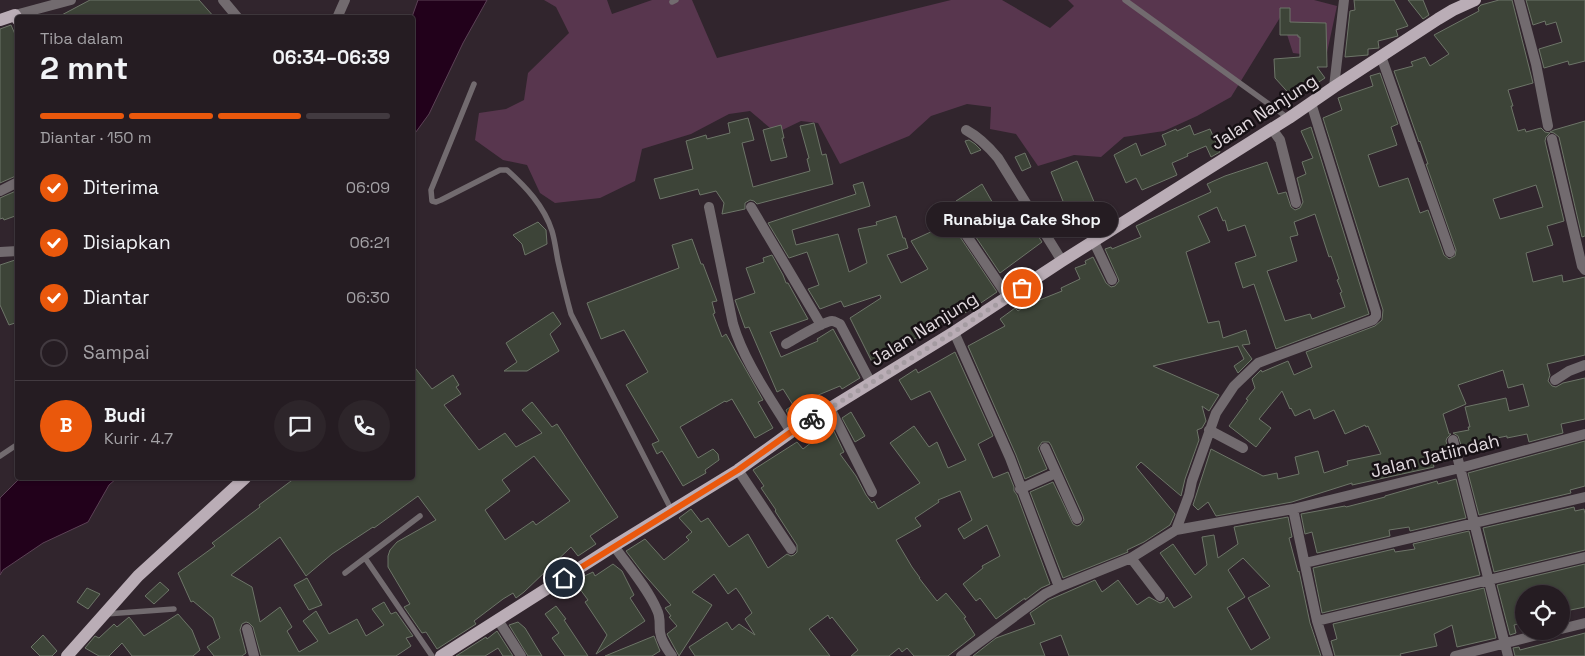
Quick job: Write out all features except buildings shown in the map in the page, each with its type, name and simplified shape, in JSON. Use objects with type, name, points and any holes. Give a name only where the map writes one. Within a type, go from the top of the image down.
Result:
[{"type":"main road","name":"Jalan Nanjung","points":[[441,656],[738,470],[791,432],[954,332],[1062,261],[1272,129],[1453,10],[1475,0]]},
{"type":"main road","points":[[0,20],[15,18]]},
{"type":"main road","points":[[68,656],[155,559],[243,480]]},
{"type":"street","points":[[25,15],[71,0]]},
{"type":"street","points":[[224,0],[236,15]]},
{"type":"street","points":[[338,15],[345,0]]},
{"type":"street","points":[[1334,87],[1344,0]]},
{"type":"street","points":[[1519,0],[1534,54],[1548,126]]},
{"type":"street","points":[[1381,56],[1450,252]]},
{"type":"street","points":[[961,656],[1045,594],[1132,558],[1176,530],[1209,430],[1216,414],[1234,386],[1258,363],[1373,320],[1376,316],[1311,103]]},
{"type":"street","points":[[1272,129],[1280,140],[1296,203]]},
{"type":"street","points":[[966,130],[987,144],[998,158],[1062,261]]},
{"type":"street","points":[[1552,139],[1582,266],[1585,270]]},
{"type":"street","points":[[0,191],[15,184]]},
{"type":"street","points":[[709,206],[733,324],[738,340],[751,367],[791,432]]},
{"type":"street","points":[[751,207],[822,325]]},
{"type":"street","points":[[952,214],[1008,297]]},
{"type":"street","points":[[1094,242],[1112,280]]},
{"type":"street","points":[[0,252],[15,251]]},
{"type":"street","points":[[786,344],[822,325],[835,321],[840,324],[871,383]]},
{"type":"street","points":[[954,332],[1010,458],[1059,587]]},
{"type":"street","points":[[1556,380],[1568,371],[1585,365]]},
{"type":"street","points":[[830,408],[872,492]]},
{"type":"street","points":[[1209,430],[1243,448]]},
{"type":"street","name":"Jalan Jatiindah","points":[[1176,530],[1292,509],[1460,468],[1585,434]]},
{"type":"street","points":[[1453,440],[1508,656]]},
{"type":"street","points":[[1045,448],[1077,519]]},
{"type":"street","points":[[738,470],[791,549]]},
{"type":"street","points":[[1020,488],[1056,473]]},
{"type":"street","points":[[1305,563],[1585,497]]},
{"type":"street","points":[[1292,509],[1328,656]]},
{"type":"street","points":[[614,546],[656,607],[660,620],[662,640],[672,656]]},
{"type":"street","points":[[1318,621],[1585,557]]},
{"type":"street","points":[[1132,558],[1160,596]]},
{"type":"street","points":[[498,620],[521,656]]},
{"type":"street","points":[[1570,627],[1585,624]]},
{"type":"street","points":[[247,629],[254,656]]},
{"type":"street","points":[[1455,656],[1516,640]]},
{"type":"lane","points":[[1125,0],[1289,118]]},
{"type":"lane","points":[[474,84],[431,190],[432,201],[441,200],[500,170],[507,170],[535,199],[545,214],[552,231],[564,292],[571,314],[672,511]]},
{"type":"lane","points":[[0,456],[15,446]]},
{"type":"lane","points":[[345,573],[420,516]]},
{"type":"lane","points":[[365,558],[432,656]]},
{"type":"lane","points":[[104,614],[174,610]]},
{"type":"shaded area","points":[[418,0],[487,0],[463,43],[429,114],[415,133],[415,15],[413,15]]},
{"type":"shaded area","points":[[544,0],[607,0],[612,14],[652,0],[692,0],[717,58],[951,0],[1002,0],[1050,28],[1074,6],[1068,0],[1314,0],[1337,6],[1326,57],[1293,53],[1281,16],[1231,97],[1197,116],[1164,131],[1124,137],[1101,157],[1074,155],[1038,166],[1016,134],[990,129],[991,107],[967,104],[931,116],[909,136],[840,164],[818,123],[801,121],[776,133],[750,111],[729,114],[691,134],[642,149],[635,181],[600,198],[555,203],[540,193],[527,165],[503,160],[475,140],[479,113],[506,109],[524,100],[528,73],[569,33],[556,7]]},
{"type":"shaded area","points":[[18,480],[115,480],[109,485],[88,522],[43,543],[3,570],[0,575],[0,498]]},
{"type":"way so far","points":[[812,419],[1022,288]]},
{"type":"place","name":"Runabiya Cake Shop","points":[[1022,288]]},
{"type":"route","points":[[564,578],[738,470],[812,419]]}]
